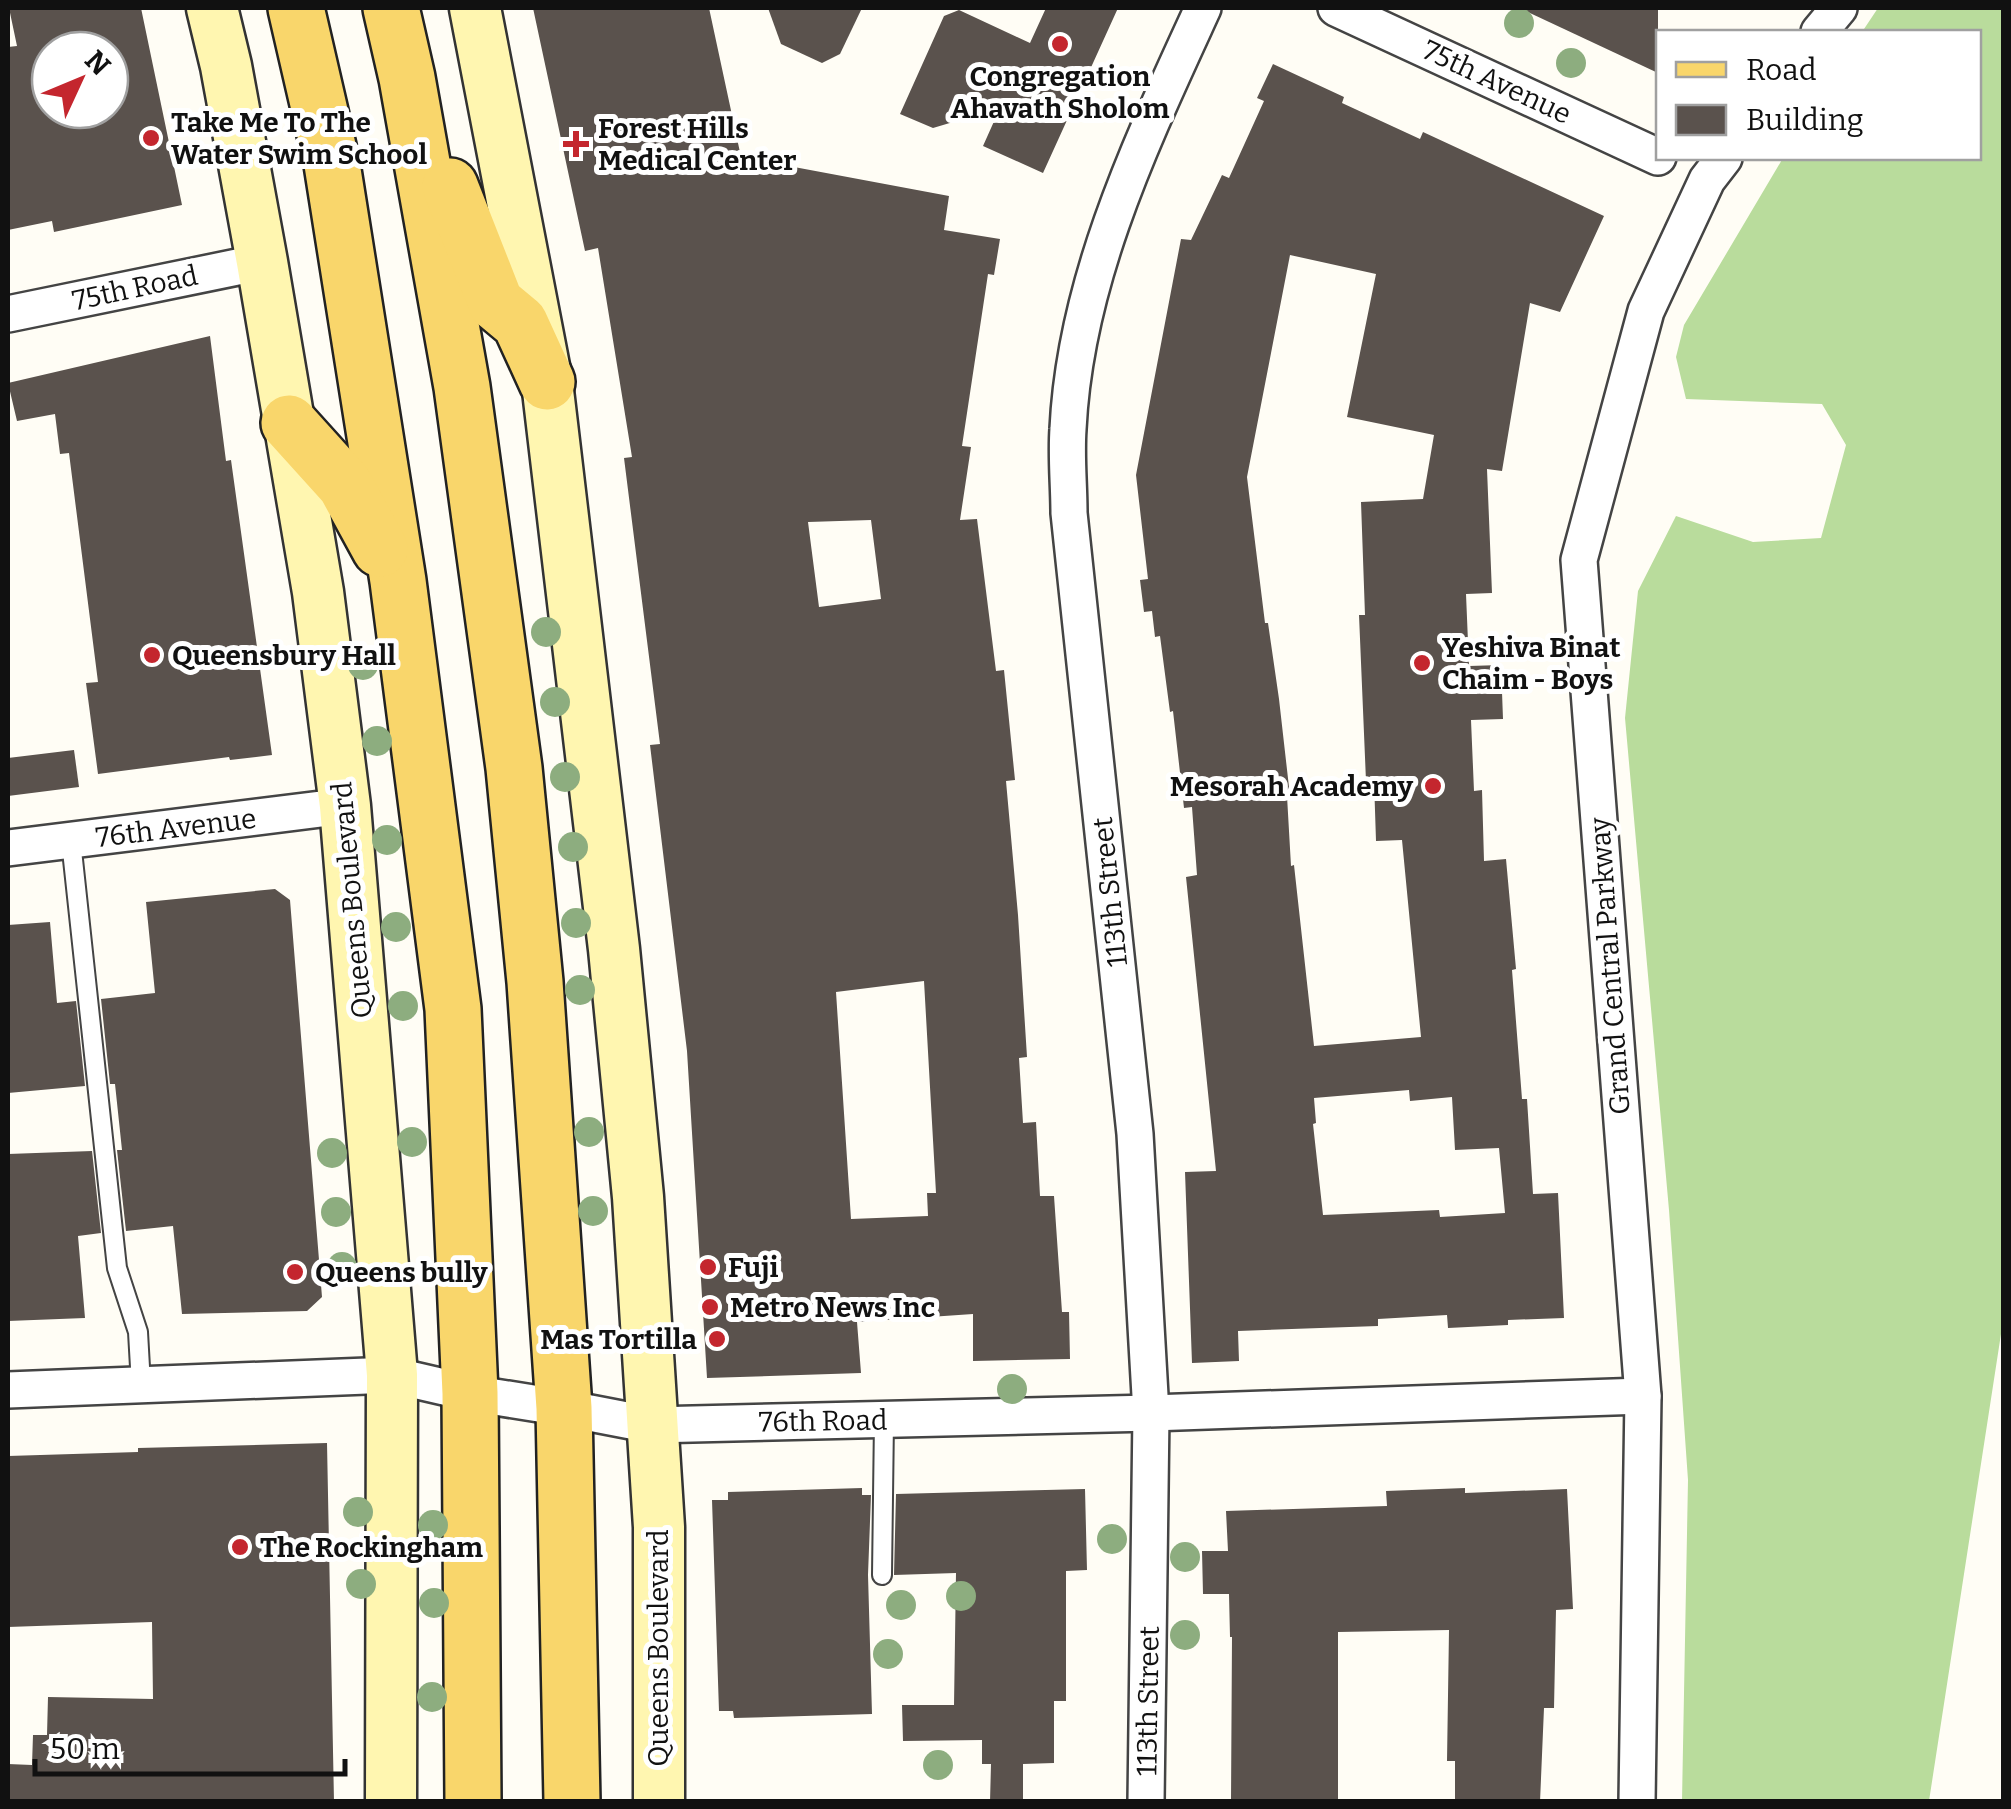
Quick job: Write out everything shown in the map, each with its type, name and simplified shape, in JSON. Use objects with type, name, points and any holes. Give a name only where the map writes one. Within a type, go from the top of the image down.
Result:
[{"type":"main road","points":[[296,8],[332,164],[398,581],[454,1009],[470,1394],[473,1802]]},
{"type":"main road","points":[[391,8],[462,386],[514,768],[535,982],[564,1408],[572,1802]]},
{"type":"main road","points":[[407,78],[496,303],[520,323],[547,382]]},
{"type":"main road","points":[[289,422],[345,485],[398,581]]},
{"type":"main road","points":[[458,1802],[473,1724]]},
{"type":"street","name":"Queens Boulevard","points":[[212,8],[262,262],[318,592],[345,806],[392,1375],[391,1802]]},
{"type":"street","name":"Queens Boulevard","points":[[475,8],[547,382],[616,968],[638,1197],[659,1527],[659,1802]]},
{"type":"street","name":"113th Street","points":[[1146,1802],[1151,1413],[1136,1134],[1069,513],[1068,428],[1076,356],[1106,235],[1203,8]]},
{"type":"street","name":"75th Avenue","points":[[1336,8],[1656,156]]},
{"type":"street","points":[[1822,30],[1838,8]]},
{"type":"street","name":"75th Avenue","points":[[1674,160],[1715,168]]},
{"type":"street","name":"Grand Central Parkway","points":[[1637,1802],[1643,1396],[1580,560],[1646,310],[1715,168]]},
{"type":"street","name":"75th Road","points":[[8,314],[262,262]]},
{"type":"street","name":"76th Avenue","points":[[8,848],[345,806]]},
{"type":"street","name":"76th Road","points":[[8,1390],[392,1375],[470,1394],[652,1425],[1643,1396]]},
{"type":"lane","points":[[71,840],[116,1268],[138,1332],[141,1385]]},
{"type":"lane","points":[[882,1574],[884,1420]]},
{"type":"green space","points":[[1878,8],[2003,8],[2003,1321],[1929,1801],[1682,1801],[1688,1480],[1669,1210],[1625,718],[1638,591],[1676,516],[1753,542],[1821,538],[1846,445],[1822,404],[1686,399],[1676,357],[1684,325],[1782,160],[1981,160],[1981,30],[1863,30]]},
{"type":"building","points":[[9,8],[141,8],[182,205],[54,232],[52,221],[8,230],[8,47],[17,46]]},
{"type":"building","points":[[533,8],[709,8],[741,157],[949,196],[944,230],[1000,239],[994,275],[988,274],[962,446],[971,447],[960,520],[977,519],[996,671],[1004,670],[1015,780],[1006,781],[1027,1057],[1019,1058],[1023,1123],[1036,1122],[1040,1196],[1054,1196],[1062,1312],[1069,1312],[1070,1359],[973,1361],[973,1314],[857,1322],[861,1373],[707,1378],[687,1051],[650,745],[660,744],[624,458],[632,457],[598,248],[585,251]],"holes":[[[871,520],[881,599],[819,607],[808,522]],[[924,981],[936,1193],[927,1193],[928,1216],[851,1219],[836,992]]]},
{"type":"building","points":[[768,8],[862,8],[840,54],[822,63],[781,44]]},
{"type":"building","points":[[1046,8],[1118,8],[1043,173],[983,146],[1000,108],[933,128],[900,114],[944,16],[959,10],[1030,43]]},
{"type":"building","points":[[1519,8],[1658,8],[1656,72]]},
{"type":"building","points":[[1273,64],[1344,97],[1342,103],[1420,139],[1423,132],[1604,216],[1560,312],[1530,303],[1502,471],[1487,469],[1492,593],[1466,594],[1469,666],[1501,665],[1503,719],[1471,720],[1474,791],[1482,790],[1484,861],[1506,859],[1522,1099],[1527,1099],[1533,1194],[1558,1193],[1564,1318],[1448,1328],[1447,1315],[1378,1319],[1378,1326],[1238,1331],[1239,1361],[1192,1363],[1185,1172],[1216,1171],[1186,877],[1197,875],[1192,807],[1184,808],[1160,636],[1155,637],[1152,611],[1144,612],[1140,580],[1148,579],[1136,475],[1181,239],[1191,240],[1222,175],[1229,178],[1264,101],[1257,98]],"holes":[[[1290,255],[1376,274],[1347,417],[1434,435],[1423,499],[1361,502],[1365,615],[1359,615],[1366,781],[1374,780],[1376,841],[1402,840],[1421,1037],[1314,1046],[1294,865],[1291,866],[1290,796],[1279,699],[1265,623],[1247,477]],[[1409,1090],[1410,1101],[1452,1097],[1455,1150],[1499,1148],[1505,1213],[1440,1217],[1439,1210],[1323,1215],[1314,1098]]]},
{"type":"building","points":[[210,336],[272,755],[98,774],[86,683],[98,682],[69,453],[60,454],[55,414],[17,421],[8,383]]},
{"type":"building","points":[[74,750],[79,787],[8,796],[8,758]]},
{"type":"building","points":[[275,889],[290,900],[322,1297],[307,1311],[182,1314],[173,1226],[126,1231],[115,1084],[110,1084],[101,999],[155,993],[146,902]]},
{"type":"building","points":[[50,922],[57,1003],[76,1001],[85,1086],[8,1093],[8,925]]},
{"type":"building","points":[[92,1151],[101,1233],[78,1236],[85,1318],[8,1321],[8,1154]]},
{"type":"building","points":[[327,1443],[334,1802],[8,1802],[8,1764],[32,1765],[33,1735],[47,1735],[48,1697],[153,1699],[152,1622],[8,1627],[8,1456]]},
{"type":"building","points":[[862,1488],[862,1495],[871,1495],[868,1575],[872,1714],[734,1718],[733,1711],[719,1711],[712,1500],[728,1500],[728,1492]]},
{"type":"building","points":[[1465,1488],[1465,1493],[1567,1489],[1573,1609],[1556,1610],[1554,1708],[1544,1708],[1540,1802],[1455,1802],[1455,1761],[1447,1761],[1449,1630],[1338,1632],[1338,1802],[1231,1802],[1229,1594],[1203,1594],[1202,1551],[1228,1551],[1226,1511],[1387,1506],[1386,1491]]},
{"type":"building","points":[[1085,1489],[1087,1570],[1066,1571],[1066,1701],[1054,1701],[1054,1763],[1023,1764],[1023,1802],[990,1802],[991,1764],[982,1764],[982,1740],[903,1741],[902,1705],[954,1705],[956,1573],[894,1575],[896,1494]]},
{"type":"place","name":"Congregation Ahavath Sholom","points":[[1060,44]]},
{"type":"place","name":"Take Me To The Water Swim School","points":[[151,138]]},
{"type":"place","name":"Forest Hills Medical Center","points":[[576,144]]},
{"type":"place","name":"Queensbury Hall","points":[[152,655]]},
{"type":"place","name":"Yeshiva Binat Chaim - Boys","points":[[1422,663]]},
{"type":"place","name":"Mesorah Academy","points":[[1433,786]]},
{"type":"place","name":"Fuji","points":[[708,1267]]},
{"type":"place","name":"Queens bully","points":[[295,1272]]},
{"type":"place","name":"Metro News Inc","points":[[710,1307]]},
{"type":"place","name":"Mas Tortilla","points":[[717,1339]]},
{"type":"place","name":"The Rockingham","points":[[240,1547]]}]
